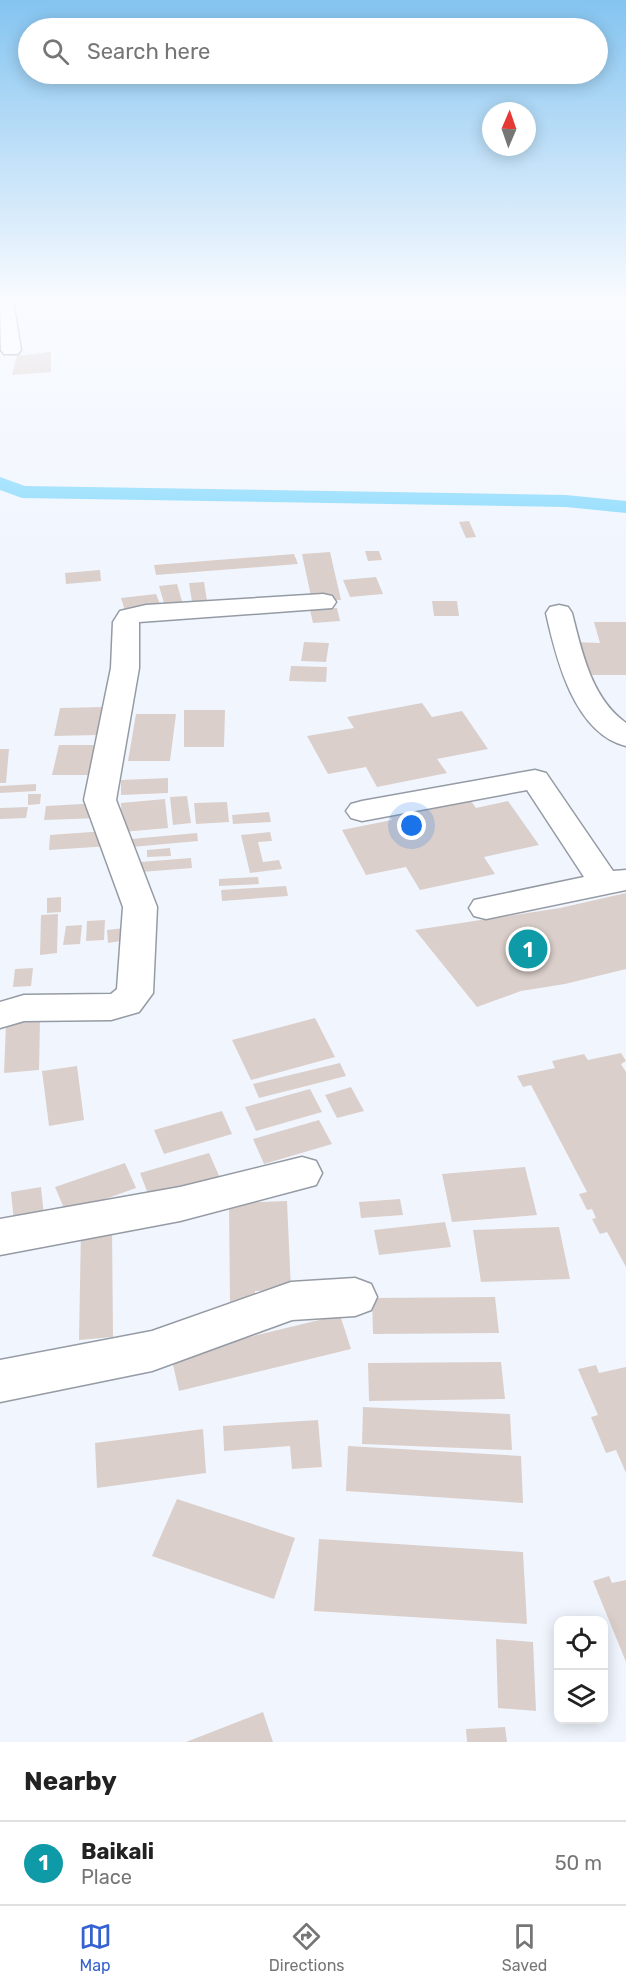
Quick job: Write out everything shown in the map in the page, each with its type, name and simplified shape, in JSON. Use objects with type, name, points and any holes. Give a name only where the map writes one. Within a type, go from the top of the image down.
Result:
[{"type":"street","points":[[0,1015],[24,1008],[111,1007],[126,1003],[135,993],[140,907],[100,800],[125,668],[126,622],[129,617],[146,613],[323,602]]},
{"type":"street","points":[[559,613],[572,667],[586,699],[613,729],[626,737]]},
{"type":"street","points":[[362,811],[535,779],[615,882],[486,908]]},
{"type":"street","points":[[0,1237],[180,1204],[302,1173]]},
{"type":"street","points":[[0,1381],[152,1351],[291,1301],[356,1297]]},
{"type":"building","points":[[469,521],[476,537],[466,538],[459,522]]},
{"type":"building","points":[[365,551],[379,551],[382,560],[368,561]]},
{"type":"building","points":[[330,552],[341,600],[312,601],[302,554]]},
{"type":"building","points":[[294,554],[298,564],[156,575],[154,565]]},
{"type":"building","points":[[100,570],[101,581],[66,584],[65,573]]},
{"type":"building","points":[[376,577],[383,594],[350,597],[343,580]]},
{"type":"building","points":[[204,582],[208,607],[193,608],[189,583]]},
{"type":"building","points":[[177,584],[184,608],[166,610],[159,586]]},
{"type":"building","points":[[156,594],[162,609],[126,614],[121,598]]},
{"type":"building","points":[[432,601],[457,601],[459,616],[434,616]]},
{"type":"building","points":[[337,608],[340,621],[313,623],[310,610]]},
{"type":"building","points":[[594,622],[626,622],[626,675],[581,675],[574,642],[600,643]]},
{"type":"building","points":[[304,642],[329,643],[326,662],[301,661]]},
{"type":"building","points":[[291,666],[327,667],[326,682],[289,681]]},
{"type":"building","points":[[422,703],[432,717],[462,711],[488,749],[437,759],[447,773],[377,787],[366,767],[328,774],[307,736],[354,728],[347,717]]},
{"type":"building","points":[[104,707],[99,735],[54,736],[60,708]]},
{"type":"building","points":[[184,710],[225,710],[224,747],[184,747]]},
{"type":"building","points":[[136,714],[176,714],[170,761],[128,761]]},
{"type":"building","points":[[59,745],[105,745],[100,775],[52,775]]},
{"type":"building","points":[[0,749],[9,749],[6,783],[0,783]]},
{"type":"building","points":[[168,778],[168,793],[121,795],[121,780]]},
{"type":"building","points":[[36,784],[36,791],[0,793],[0,786]]},
{"type":"building","points":[[465,792],[476,808],[508,801],[539,845],[484,857],[495,874],[420,890],[406,867],[366,875],[342,830],[392,820],[384,808]]},
{"type":"building","points":[[28,794],[41,794],[40,804],[28,805]]},
{"type":"building","points":[[187,796],[191,823],[173,825],[170,797]]},
{"type":"building","points":[[165,799],[168,828],[122,832],[121,803]]},
{"type":"building","points":[[227,802],[229,822],[196,824],[194,803]]},
{"type":"building","points":[[101,803],[100,818],[44,820],[46,806]]},
{"type":"building","points":[[28,807],[26,818],[0,819],[0,808]]},
{"type":"building","points":[[269,812],[271,822],[233,824],[232,815]]},
{"type":"building","points":[[105,831],[110,846],[49,850],[50,835]]},
{"type":"building","points":[[270,832],[272,841],[258,842],[263,862],[279,860],[282,869],[250,873],[241,835]]},
{"type":"building","points":[[197,833],[198,841],[132,847],[131,839]]},
{"type":"building","points":[[170,848],[171,856],[147,857],[147,850]]},
{"type":"building","points":[[191,858],[192,868],[141,872],[140,862]]},
{"type":"building","points":[[258,877],[259,884],[219,886],[219,879]]},
{"type":"building","points":[[286,886],[288,896],[222,901],[221,890]]},
{"type":"building","points":[[626,893],[626,969],[565,984],[521,991],[477,1007],[415,930],[560,908]]},
{"type":"building","points":[[61,897],[61,912],[47,913],[47,898]]},
{"type":"building","points":[[58,914],[57,953],[40,955],[41,915]]},
{"type":"building","points":[[105,920],[104,940],[86,941],[87,921]]},
{"type":"building","points":[[82,925],[80,944],[63,945],[66,926]]},
{"type":"building","points":[[132,927],[133,939],[108,943],[107,930]]},
{"type":"building","points":[[33,968],[31,986],[13,987],[15,969]]},
{"type":"building","points":[[315,1018],[335,1057],[251,1080],[232,1040]]},
{"type":"building","points":[[40,1021],[39,1070],[4,1073],[6,1024]]},
{"type":"building","points":[[621,1053],[626,1061],[621,1064],[626,1072],[626,1267],[607,1232],[600,1234],[592,1219],[596,1218],[592,1209],[587,1210],[579,1194],[587,1192],[531,1085],[523,1087],[517,1076],[555,1068],[552,1061],[584,1054],[588,1060]]},
{"type":"building","points":[[340,1063],[346,1076],[259,1098],[253,1084]]},
{"type":"building","points":[[77,1066],[84,1120],[49,1126],[42,1071]]},
{"type":"building","points":[[351,1087],[364,1111],[337,1118],[325,1095]]},
{"type":"building","points":[[310,1089],[322,1112],[256,1131],[245,1107]]},
{"type":"building","points":[[222,1111],[232,1134],[164,1154],[154,1130]]},
{"type":"building","points":[[319,1120],[332,1144],[264,1164],[253,1139]]},
{"type":"building","points":[[209,1153],[220,1178],[150,1199],[140,1173]]},
{"type":"building","points":[[125,1163],[136,1188],[66,1213],[55,1187]]},
{"type":"building","points":[[525,1167],[537,1215],[452,1222],[442,1174]]},
{"type":"building","points":[[41,1187],[45,1226],[15,1232],[11,1192]]},
{"type":"building","points":[[400,1199],[403,1215],[361,1218],[359,1202]]},
{"type":"building","points":[[287,1201],[291,1290],[255,1291],[255,1303],[230,1304],[229,1203]]},
{"type":"building","points":[[445,1222],[451,1247],[379,1255],[374,1230]]},
{"type":"building","points":[[112,1226],[113,1337],[79,1340],[81,1229]]},
{"type":"building","points":[[559,1227],[570,1279],[481,1282],[473,1230]]},
{"type":"building","points":[[495,1297],[499,1333],[373,1334],[372,1298]]},
{"type":"building","points":[[340,1315],[351,1349],[179,1391],[171,1356]]},
{"type":"building","points":[[501,1362],[505,1399],[369,1401],[368,1363]]},
{"type":"building","points":[[596,1365],[599,1373],[626,1367],[626,1473],[616,1450],[606,1453],[591,1417],[598,1415],[578,1369]]},
{"type":"building","points":[[363,1407],[510,1414],[512,1450],[362,1444]]},
{"type":"building","points":[[318,1420],[322,1467],[292,1469],[290,1446],[224,1451],[223,1426]]},
{"type":"building","points":[[203,1429],[206,1473],[97,1488],[95,1443]]},
{"type":"building","points":[[348,1446],[521,1456],[523,1503],[346,1491]]},
{"type":"building","points":[[177,1499],[295,1538],[274,1599],[152,1556]]},
{"type":"building","points":[[319,1539],[523,1552],[527,1624],[314,1611]]},
{"type":"building","points":[[609,1576],[612,1583],[626,1580],[626,1662],[608,1616],[593,1581]]},
{"type":"building","points":[[496,1639],[533,1642],[536,1711],[498,1708]]},
{"type":"building","points":[[263,1712],[273,1742],[186,1742]]},
{"type":"building","points":[[505,1727],[507,1742],[467,1742],[466,1729]]},
{"type":"waterway","points":[[0,483],[22,492],[566,501],[626,507]]},
{"type":"place","name":"Baikali","points":[[528,949]]}]
